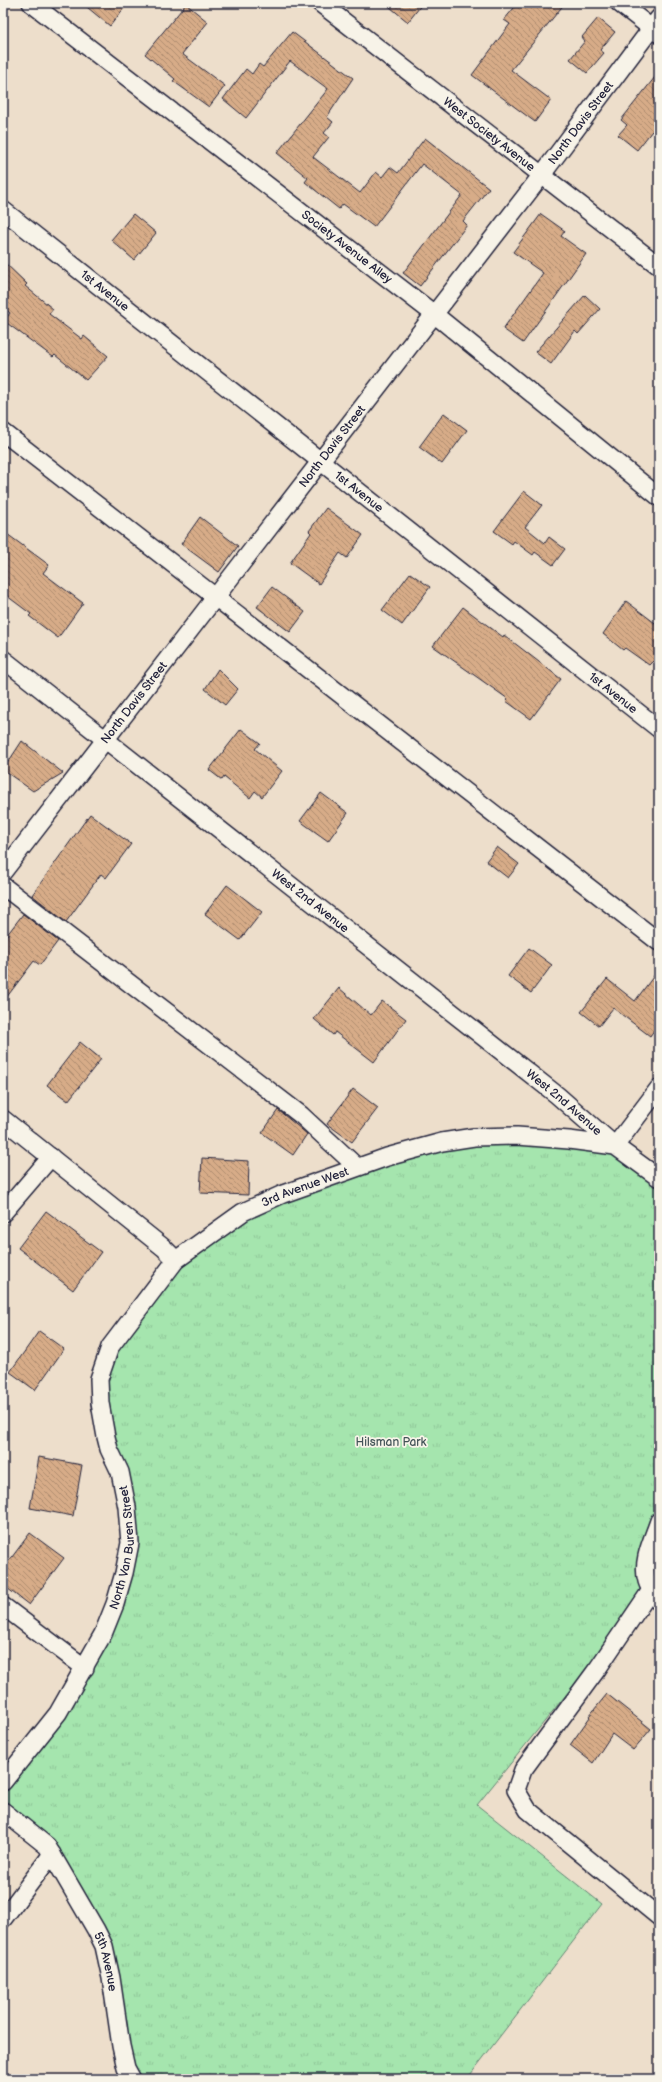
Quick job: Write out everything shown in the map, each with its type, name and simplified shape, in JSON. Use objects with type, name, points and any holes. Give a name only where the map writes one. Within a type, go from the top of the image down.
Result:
[{"type":"street","name":"Society Avenue Alley","points":[[31,3],[434,314],[659,497]]},
{"type":"street","name":"West Society Avenue","points":[[320,3],[541,176],[659,266]]},
{"type":"street","points":[[619,3],[656,27]]},
{"type":"street","name":"North Davis Street","points":[[3,872],[656,27]]},
{"type":"street","name":"1st Avenue","points":[[3,210],[659,729]]},
{"type":"street","points":[[3,432],[216,596],[659,942]]},
{"type":"street","name":"West 2nd Avenue","points":[[3,659],[557,1095],[615,1146]]},
{"type":"street","points":[[3,886],[301,1115],[357,1167]]},
{"type":"street","points":[[615,1146],[659,1088]]},
{"type":"street","points":[[3,1119],[164,1248],[176,1260]]},
{"type":"street","name":"3rd Avenue West","points":[[176,1260],[243,1212],[296,1189],[357,1167],[442,1142],[474,1138],[517,1136],[569,1140],[615,1146],[659,1178]]},
{"type":"street","points":[[3,1213],[51,1157]]},
{"type":"street","name":"North Van Buren Street","points":[[3,1782],[58,1713],[103,1634],[115,1604],[124,1573],[130,1543],[127,1507],[120,1472],[109,1449],[106,1437],[100,1403],[99,1379],[110,1347],[176,1260]]},
{"type":"street","points":[[659,1521],[646,1558],[647,1582],[655,1596],[598,1668],[523,1770],[516,1790],[528,1810],[659,1917]]},
{"type":"street","points":[[3,1606],[85,1668]]},
{"type":"street","name":"5th Avenue","points":[[3,1812],[47,1846],[78,1896],[104,1946],[111,1978],[121,2046],[126,2068],[132,2079]]},
{"type":"street","points":[[3,1918],[52,1854]]},
{"type":"green space","name":"Hilsman Park","points":[[474,1139],[611,1148],[659,1179],[659,1517],[650,1591],[477,1805],[602,1904],[467,2079],[136,2079],[115,1976],[49,1843],[3,1807],[3,1787],[62,1714],[128,1572],[111,1446],[103,1371],[178,1261],[278,1198]]},
{"type":"building","points":[[82,3],[128,3],[110,26]]},
{"type":"building","points":[[385,3],[423,3],[408,22]]},
{"type":"building","points":[[518,3],[565,3],[511,70],[551,100],[535,122],[472,75],[510,24],[504,20]]},
{"type":"building","points":[[186,4],[208,22],[182,54],[225,86],[209,107],[173,81],[175,79],[145,54]]},
{"type":"building","points":[[598,18],[615,32],[600,50],[604,53],[587,73],[570,59],[585,41],[582,37]]},
{"type":"building","points":[[292,32],[353,78],[327,117],[333,122],[324,133],[329,137],[313,157],[360,193],[376,172],[382,177],[390,167],[398,173],[425,138],[489,188],[463,221],[467,225],[420,286],[403,273],[462,195],[422,164],[374,227],[343,204],[339,209],[305,182],[308,178],[277,153],[328,89],[290,61],[246,118],[223,99],[246,69],[252,74],[259,64],[263,67]]},
{"type":"building","points":[[659,72],[659,136],[652,131],[637,150],[618,135],[627,125],[621,120]]},
{"type":"building","points":[[133,214],[156,233],[134,260],[111,240]]},
{"type":"building","points":[[541,214],[565,231],[561,236],[586,254],[523,343],[503,329],[543,273],[513,252]]},
{"type":"building","points":[[3,261],[27,284],[25,286],[53,309],[49,314],[82,339],[84,336],[108,356],[86,380],[55,355],[53,357],[4,321],[10,313],[3,307]]},
{"type":"building","points":[[585,295],[600,309],[578,334],[575,331],[551,364],[535,352]]},
{"type":"building","points":[[444,413],[467,430],[442,464],[419,447]]},
{"type":"building","points":[[524,491],[542,505],[525,527],[545,543],[549,537],[565,549],[553,565],[535,552],[533,555],[514,541],[512,544],[494,531]]},
{"type":"building","points":[[326,508],[363,535],[347,558],[340,553],[319,584],[290,563],[311,533],[309,531]]},
{"type":"building","points":[[200,517],[238,546],[219,572],[181,544]]},
{"type":"building","points":[[3,531],[49,565],[43,573],[83,603],[58,638],[29,616],[31,614],[3,593]]},
{"type":"building","points":[[410,573],[430,587],[402,625],[382,610]]},
{"type":"building","points":[[272,587],[305,612],[290,632],[257,607]]},
{"type":"building","points":[[626,601],[659,626],[659,666],[653,661],[649,665],[625,648],[623,650],[603,634]]},
{"type":"building","points":[[463,607],[503,637],[504,635],[561,679],[531,719],[506,701],[508,699],[433,646]]},
{"type":"building","points":[[218,669],[238,689],[225,705],[205,689]]},
{"type":"building","points":[[241,729],[260,743],[255,749],[282,771],[262,797],[255,791],[250,798],[224,777],[222,780],[209,770]]},
{"type":"building","points":[[22,741],[63,773],[33,791],[3,770]]},
{"type":"building","points":[[321,793],[348,813],[328,841],[300,821]]},
{"type":"building","points":[[90,814],[131,844],[106,878],[101,874],[66,922],[32,895]]},
{"type":"building","points":[[497,847],[519,864],[508,878],[486,861]]},
{"type":"building","points":[[227,885],[262,912],[240,940],[205,914]]},
{"type":"building","points":[[23,914],[58,941],[40,965],[34,961],[3,1002],[3,940]]},
{"type":"building","points":[[529,948],[552,965],[531,993],[508,976]]},
{"type":"building","points":[[659,969],[659,1023],[650,1036],[613,1008],[599,1026],[581,1012],[607,979],[635,1001]]},
{"type":"building","points":[[339,988],[371,1015],[382,1001],[406,1019],[374,1062],[335,1032],[333,1035],[314,1019]]},
{"type":"building","points":[[80,1042],[101,1059],[68,1101],[47,1085]]},
{"type":"building","points":[[353,1089],[378,1108],[352,1142],[327,1124]]},
{"type":"building","points":[[278,1110],[307,1134],[293,1155],[262,1133]]},
{"type":"building","points":[[202,1158],[249,1161],[248,1195],[200,1193]]},
{"type":"building","points":[[46,1211],[101,1252],[73,1290],[18,1248]]},
{"type":"building","points":[[39,1331],[64,1349],[35,1390],[10,1372]]},
{"type":"building","points":[[39,1457],[82,1465],[73,1516],[30,1508]]},
{"type":"building","points":[[30,1533],[64,1558],[29,1605],[3,1585],[3,1569]]},
{"type":"building","points":[[607,1694],[651,1729],[633,1750],[612,1734],[593,1763],[570,1745],[590,1717],[589,1716]]}]
